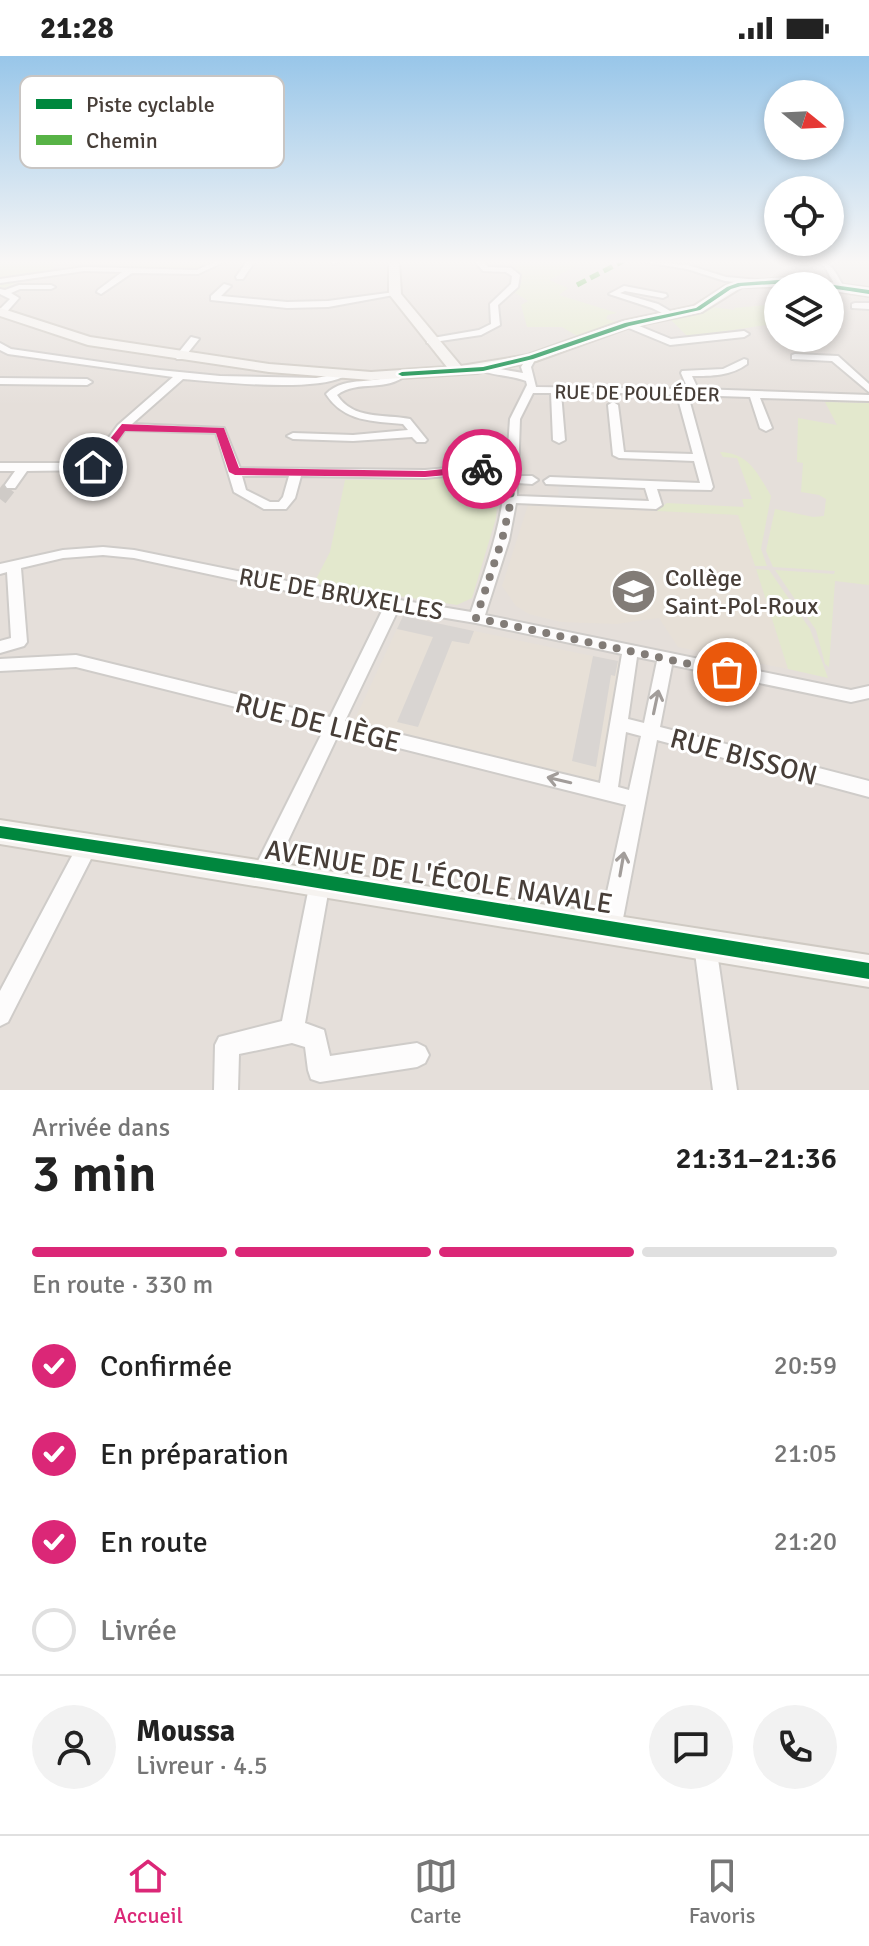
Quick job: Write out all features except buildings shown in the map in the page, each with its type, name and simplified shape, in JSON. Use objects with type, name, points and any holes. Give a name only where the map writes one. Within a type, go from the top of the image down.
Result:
[{"type":"street","points":[[406,309],[458,371]]},
{"type":"street","points":[[430,341],[481,332],[496,325],[495,309]]},
{"type":"street","points":[[662,309],[673,315]]},
{"type":"street","points":[[1,312],[88,341],[180,357],[339,375],[483,369],[531,358],[627,324],[693,309]]},
{"type":"street","points":[[627,324],[670,342],[744,334]]},
{"type":"street","points":[[180,357],[194,339]]},
{"type":"street","points":[[87,382],[0,380],[3,349],[179,377],[264,381],[327,380],[339,375]]},
{"type":"street","points":[[795,357],[835,358],[869,389]]},
{"type":"street","name":"RUE DE POULÉDER","points":[[530,385],[526,367],[531,358]]},
{"type":"street","points":[[550,481],[707,487],[699,458],[686,373],[738,369],[744,362]]},
{"type":"street","name":"RUE DE POULÉDER","points":[[483,369],[504,371],[530,385],[556,391],[591,389],[869,398]]},
{"type":"street","points":[[293,436],[418,437],[406,421],[367,418],[347,412],[335,405],[331,394],[340,387],[397,380],[402,374]]},
{"type":"street","points":[[0,467],[93,467],[122,427],[179,377]]},
{"type":"street","points":[[476,618],[502,540],[510,499],[515,419],[530,385]]},
{"type":"street","points":[[556,391],[559,440]]},
{"type":"street","name":"RUE DE POULÉDER","points":[[754,395],[766,428]]},
{"type":"street","points":[[613,405],[619,455],[699,458]]},
{"type":"street","points":[[122,427],[220,430],[240,492],[274,507],[282,506],[289,498],[296,474]]},
{"type":"street","points":[[11,485],[24,467]]},
{"type":"street","points":[[235,472],[512,472],[532,480]]},
{"type":"street","points":[[510,499],[656,505],[650,485]]},
{"type":"street","name":"RUE DE BRUXELLES","points":[[7,567],[63,554],[103,551],[134,554],[476,618],[665,660],[851,696],[869,692]]},
{"type":"street","points":[[0,647],[19,642],[7,567]]},
{"type":"street","points":[[263,872],[393,604]]},
{"type":"street","points":[[608,793],[630,652]]},
{"type":"street","points":[[610,929],[634,799],[665,660]]},
{"type":"street","name":"RUE DE LIÈGE","points":[[0,665],[76,661],[634,799]]},
{"type":"street","name":"RUE BISSON","points":[[618,723],[869,789]]},
{"type":"street","name":"AVENUE DE L'ÉCOLE NAVALE","points":[[0,832],[869,971]]},
{"type":"street","points":[[0,1014],[88,845]]},
{"type":"street","points":[[292,1031],[320,882]]},
{"type":"street","points":[[705,944],[725,1090]]},
{"type":"street","points":[[226,1090],[227,1045],[292,1031],[316,1038],[320,1070],[417,1055]]},
{"type":"shaded area","points":[[0,309],[764,309],[764,352],[844,352],[844,309],[869,309],[869,1090],[0,1090]]},
{"type":"shaded area","points":[[558,485],[639,488],[642,502],[559,498]]},
{"type":"shaded area","name":"Collège Saint-Pol-Roux","points":[[528,505],[738,515],[788,669],[678,647],[659,618],[616,624],[561,622],[529,614],[516,606],[502,586]]},
{"type":"shaded area","points":[[403,616],[621,662],[602,782],[354,721]]},
{"type":"green space","points":[[522,309],[605,309],[617,313],[608,315],[606,319],[617,322],[577,336],[562,327],[527,327]]},
{"type":"green space","points":[[703,309],[764,309],[764,325],[688,337],[669,318]]},
{"type":"green space","points":[[825,402],[869,403],[869,585],[835,581],[829,667],[825,664],[816,630],[775,570],[834,574],[835,571],[773,567],[766,551],[775,509],[813,517],[824,516],[826,499],[801,492],[803,463],[797,462],[798,418],[837,425]]},
{"type":"green space","points":[[720,452],[738,456],[752,466],[771,496],[761,549],[767,566],[755,566],[738,515],[656,511],[667,503],[744,507],[742,499],[752,499],[737,458],[723,457]]},
{"type":"green space","points":[[494,471],[500,475],[496,518],[472,598],[457,605],[314,583],[330,552],[345,480],[404,480]]},
{"type":"green space","points":[[756,569],[769,570],[810,629],[828,678],[788,669]]},
{"type":"tunnel","points":[[0,499],[11,485]]},
{"type":"cycle path","points":[[402,374],[483,369],[531,358],[627,324],[697,309]]},
{"type":"cycle path","points":[[0,832],[869,971]]},
{"type":"way so far","points":[[482,469],[512,466],[510,505],[502,540],[476,618],[727,672]]},
{"type":"place","name":"Collège Saint-Pol-Roux","points":[[634,592]]},
{"type":"route","points":[[93,467],[122,427],[220,430],[235,472],[425,474],[482,469]]}]
